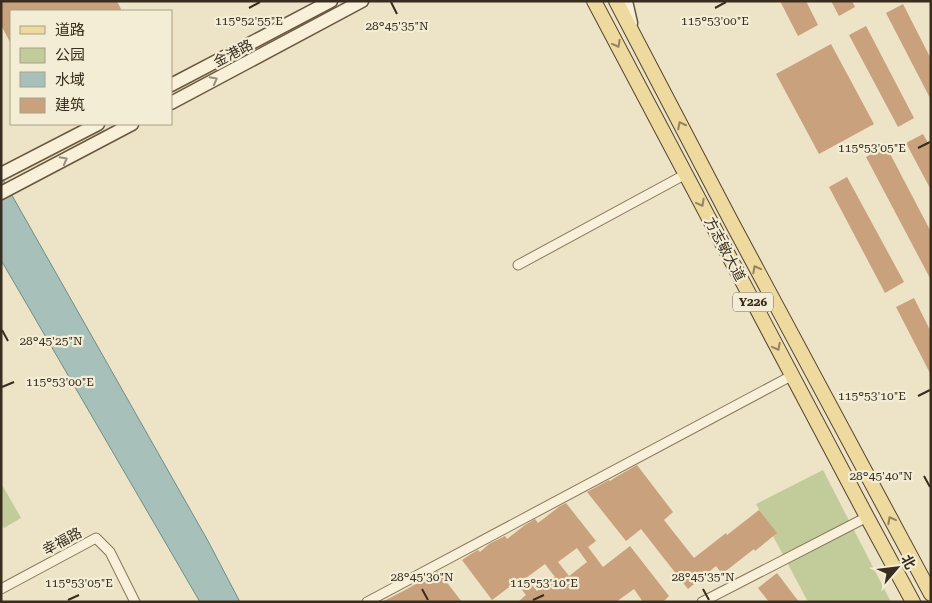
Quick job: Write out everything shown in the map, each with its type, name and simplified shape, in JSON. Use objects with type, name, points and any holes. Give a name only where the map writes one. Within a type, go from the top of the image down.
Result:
[{"type":"main road","name":"金港路","points":[[172,84],[331,1]]},
{"type":"main road","name":"金港路","points":[[172,102],[362,1]]},
{"type":"main road","name":"方志敏大道","points":[[594,1],[913,602]]},
{"type":"main road","name":"方志敏大道","points":[[616,1],[731,222],[931,594]]},
{"type":"main road","points":[[626,1],[633,33]]},
{"type":"main road","points":[[7,172],[96,125]]},
{"type":"main road","points":[[1,194],[130,125]]},
{"type":"street","points":[[518,265],[686,174]]},
{"type":"street","points":[[367,602],[793,375]]},
{"type":"street","points":[[702,602],[867,517]]},
{"type":"street","name":"幸福路","points":[[1,589],[96,538],[110,552],[135,602]]},
{"type":"green space","points":[[823,470],[891,602],[808,602],[756,504]]},
{"type":"green space","points":[[1,483],[21,518],[4,528],[1,524]]},
{"type":"water","points":[[1,176],[208,541],[240,602],[200,602],[1,260]]},
{"type":"building","points":[[1,1],[117,1],[122,10],[10,10],[10,42],[1,25]]},
{"type":"building","points":[[780,1],[806,1],[818,25],[798,36]]},
{"type":"building","points":[[831,1],[852,1],[855,7],[839,16]]},
{"type":"building","points":[[903,4],[931,59],[931,100],[886,13]]},
{"type":"building","points":[[866,26],[914,118],[898,127],[849,35]]},
{"type":"building","points":[[831,44],[874,124],[819,154],[776,74]]},
{"type":"building","points":[[923,134],[931,148],[931,190],[906,143]]},
{"type":"building","points":[[886,146],[931,232],[931,280],[866,157]]},
{"type":"building","points":[[847,177],[904,282],[885,293],[829,187]]},
{"type":"building","points":[[914,298],[931,332],[931,375],[896,307]]},
{"type":"building","points":[[637,465],[673,512],[664,520],[694,558],[759,510],[777,533],[722,574],[716,566],[688,589],[641,529],[626,541],[587,492]]},
{"type":"building","points":[[566,503],[596,541],[588,547],[603,567],[630,546],[669,596],[663,602],[643,602],[634,589],[616,602],[518,602],[526,595],[516,582],[492,600],[462,560],[478,550],[480,552],[489,544],[505,536],[507,539],[535,519],[538,523]],"holes":[[[577,548],[587,562],[569,576],[558,562]],[[545,564],[555,577],[537,591],[526,578]]]},
{"type":"building","points":[[438,571],[462,602],[382,602],[407,589]]},
{"type":"building","points":[[777,573],[799,602],[769,602],[758,588]]}]
